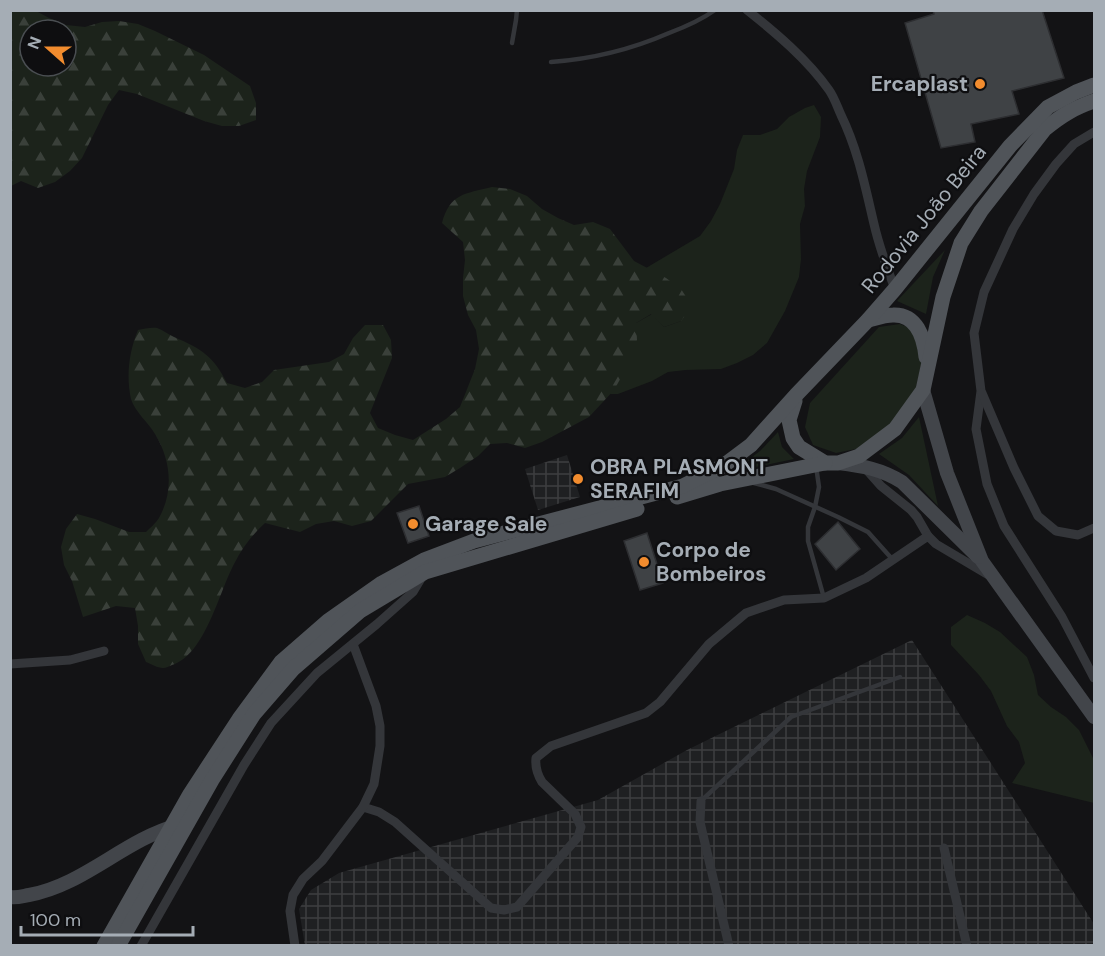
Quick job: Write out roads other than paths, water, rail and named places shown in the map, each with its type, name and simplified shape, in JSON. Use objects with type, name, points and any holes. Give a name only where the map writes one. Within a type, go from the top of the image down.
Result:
[{"type":"main road","name":"Rodovia João Beira","points":[[180,825],[190,795],[239,719],[281,662],[328,621],[382,583],[424,560],[474,541],[683,486],[723,466],[751,445],[868,320],[895,290],[1010,146],[1048,107],[1095,85]]},
{"type":"main road","name":"Rodovia João Beira","points":[[180,825],[254,714],[293,669],[360,611],[425,572],[720,484],[859,456],[895,429],[923,390],[943,297],[961,243],[976,219],[1045,129],[1074,108],[1095,101]]},
{"type":"main road","points":[[868,320],[894,315],[906,317],[917,326],[924,342],[927,369]]},
{"type":"main road","points":[[923,390],[947,473],[982,561],[1095,717]]},
{"type":"main road","points":[[796,395],[789,420],[793,438],[799,447],[826,464],[864,466],[894,477],[902,482],[982,561]]},
{"type":"main road","points":[[10,897],[41,893],[64,885],[153,834],[180,825]]},
{"type":"main road","points":[[104,945],[156,855],[180,825]]},
{"type":"main road","points":[[118,945],[180,825]]},
{"type":"main road","points":[[131,847],[148,848],[156,855]]},
{"type":"street","points":[[747,10],[804,61],[830,91],[857,154],[874,226],[895,290]]},
{"type":"street","points":[[1095,132],[1074,144],[1034,194],[1013,229],[984,292],[974,333],[981,391],[976,429],[987,484],[1004,526],[1062,617],[1095,678]]},
{"type":"street","points":[[981,391],[1014,468],[1038,516],[1056,531],[1078,535],[1095,528]]},
{"type":"street","points":[[864,466],[881,486],[911,510],[936,544],[993,578]]},
{"type":"street","points":[[363,807],[379,812],[395,822],[491,908],[504,910],[517,907],[578,837],[581,827],[575,814],[542,782],[535,768],[536,758],[551,746],[646,713],[660,702],[709,644],[746,613],[784,600],[824,598],[866,578],[928,536]]},
{"type":"street","points":[[141,945],[244,765],[272,723],[318,673],[413,592],[425,572]]},
{"type":"street","points":[[295,945],[290,910],[293,895],[303,879],[321,861],[363,807],[374,784],[380,746],[380,726],[376,706],[353,644]]},
{"type":"street","points":[[10,664],[70,660],[104,651]]},
{"type":"street","points":[[700,801],[700,822],[729,945]]},
{"type":"street","points":[[944,848],[967,945]]},
{"type":"lane","points":[[512,43],[517,10]]},
{"type":"lane","points":[[551,62],[584,59],[624,50],[680,29],[715,10]]},
{"type":"lane","points":[[824,598],[808,540],[808,527],[826,464]]},
{"type":"lane","points":[[740,480],[776,489],[868,532],[893,560]]},
{"type":"lane","points":[[700,801],[791,717],[900,677]]},
{"type":"place","name":"Ercaplast","points":[[980,84]]},
{"type":"place","name":"OBRA PLASMONT SERAFIM","points":[[578,479]]},
{"type":"place","name":"Garage Sale","points":[[413,524]]},
{"type":"place","name":"Corpo de Bombeiros","points":[[644,562]]}]
